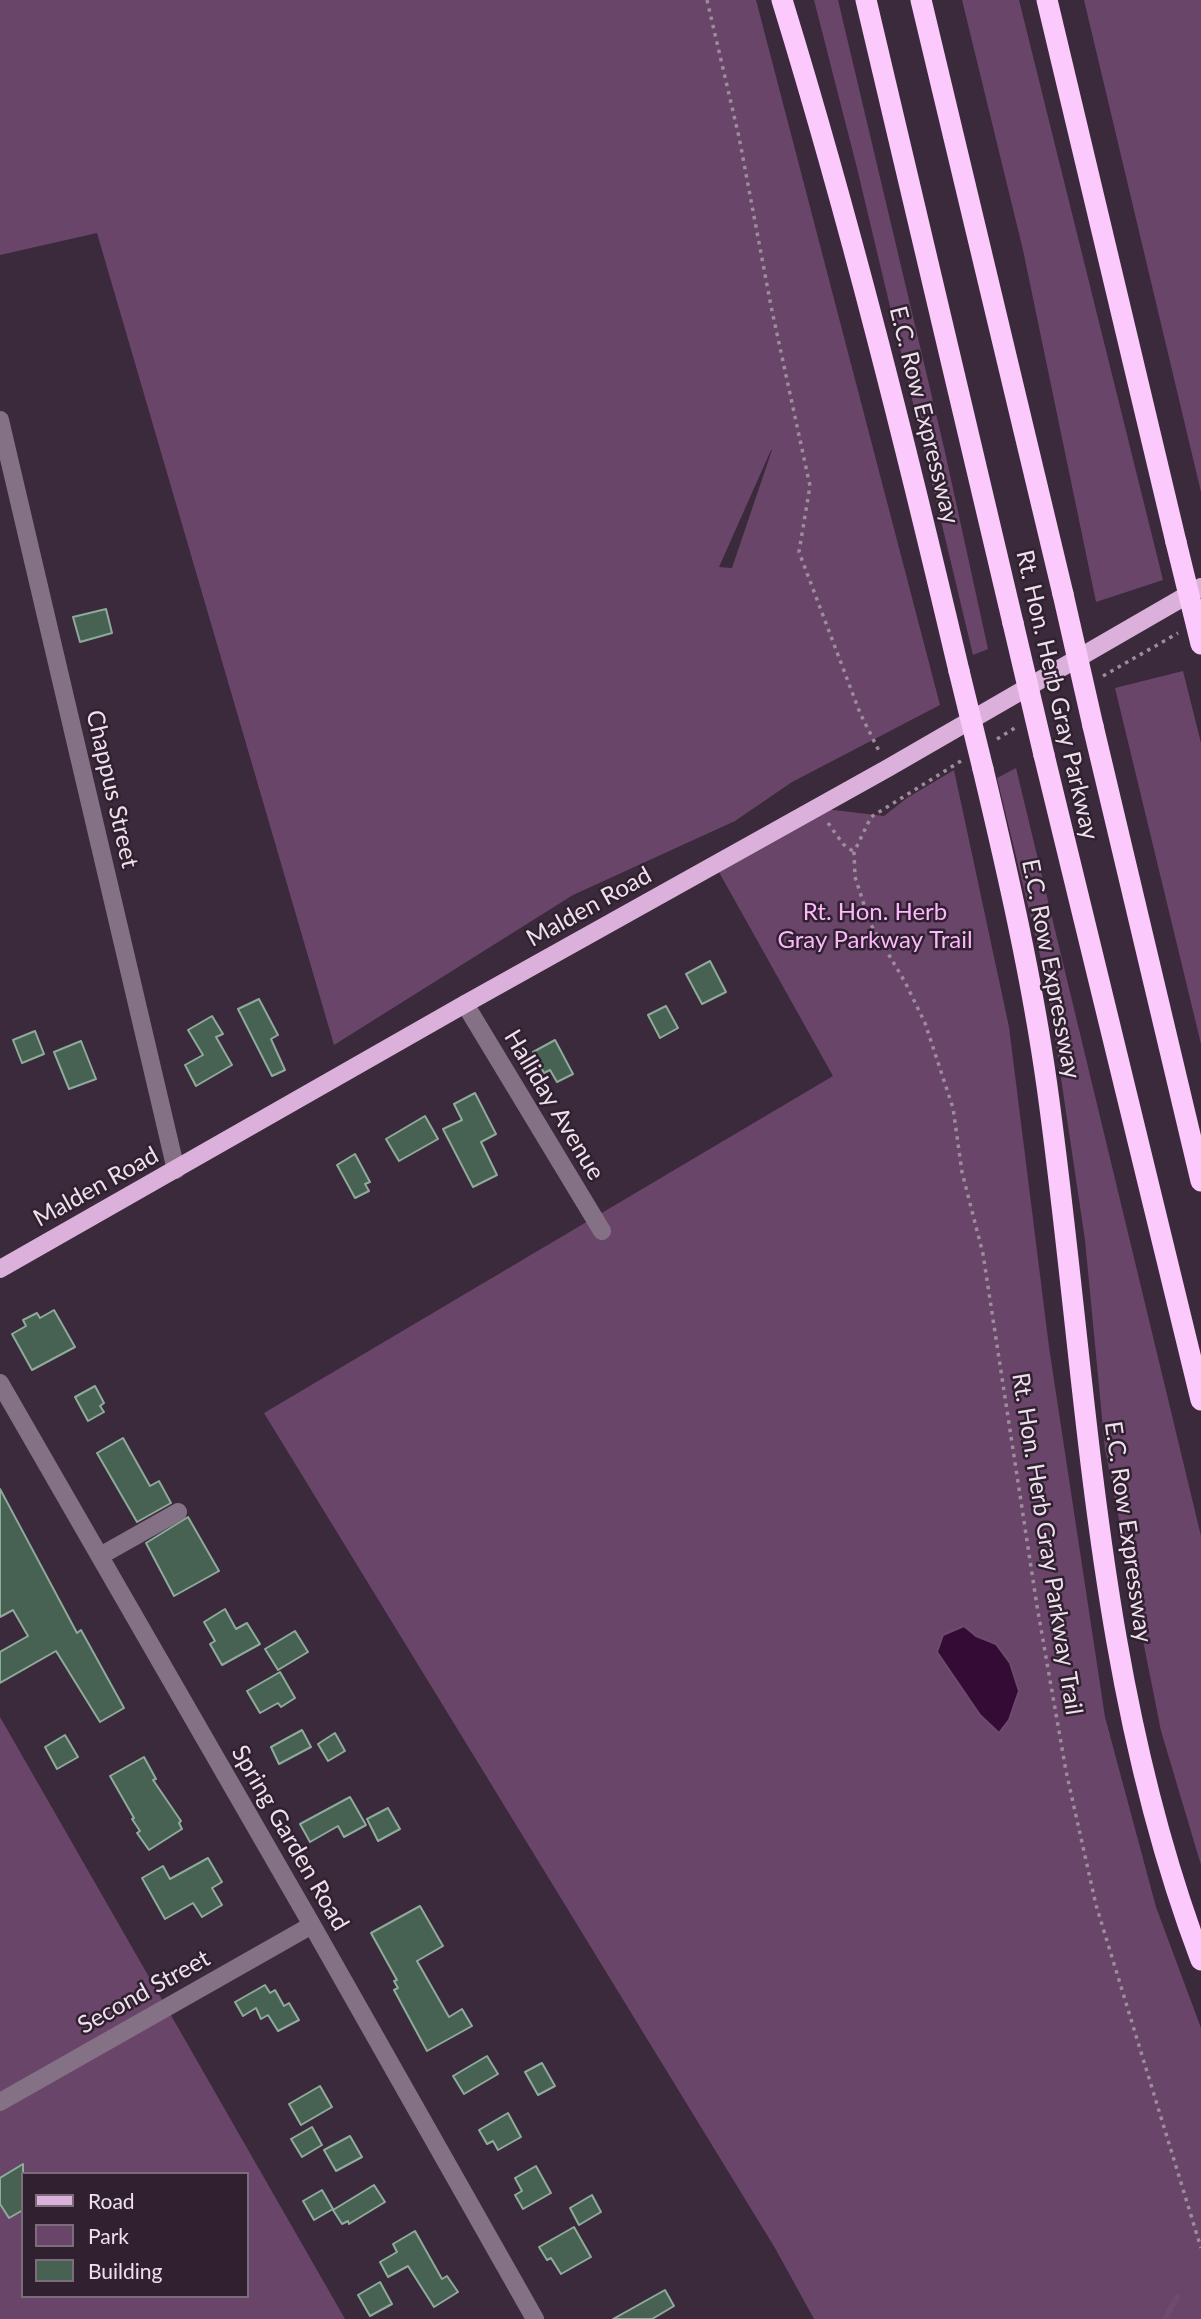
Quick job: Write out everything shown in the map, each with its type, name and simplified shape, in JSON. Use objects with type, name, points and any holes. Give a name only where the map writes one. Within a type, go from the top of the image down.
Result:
[{"type":"highway","name":"Rt. Hon. Herb Gray Parkway","points":[[866,0],[1044,755],[1201,1400]]},
{"type":"highway","name":"Rt. Hon. Herb Gray Parkway","points":[[920,0],[1201,1181]]},
{"type":"highway","points":[[1047,0],[1201,644]]},
{"type":"highway","name":"E.C. Row Expressway","points":[[785,5],[856,256],[913,476],[1027,967],[1047,1086],[1096,1507],[1119,1663],[1139,1759],[1201,1960]]},
{"type":"main road","name":"Malden Road","points":[[0,1269],[465,1004],[888,768],[1201,587]]},
{"type":"street","name":"Chappus Street","points":[[0,420],[176,1170]]},
{"type":"street","name":"Halliday Avenue","points":[[465,1004],[602,1231]]},
{"type":"street","name":"Spring Garden Road","points":[[0,1383],[535,2319]]},
{"type":"street","points":[[100,1556],[177,1512]]},
{"type":"street","name":"Second Street","points":[[0,2102],[312,1925]]},
{"type":"path","points":[[707,0],[739,137],[771,306],[810,486],[799,552],[860,713],[888,768]]},
{"type":"path","name":"Rt. Hon. Herb Gray Parkway Trail","points":[[817,808],[843,844],[854,852],[855,877],[864,911],[917,1004],[936,1049],[953,1108],[962,1172],[983,1254],[1037,1606],[1066,1771],[1096,1905],[1201,2248]]},
{"type":"green space","points":[[0,0],[756,0],[940,705],[792,782],[735,821],[573,895],[334,1045],[97,233],[0,255]],"holes":[[[772,450],[732,568],[719,567]]]},
{"type":"green space","points":[[814,0],[838,0],[945,452],[988,649],[973,655],[857,168]]},
{"type":"green space","points":[[962,0],[1019,0],[1163,580],[1096,602],[1023,250]]},
{"type":"green space","points":[[1084,0],[1201,0],[1201,492]]},
{"type":"green space","points":[[1183,671],[1201,743],[1201,1044],[1115,688]]},
{"type":"green space","points":[[1016,768],[1201,1536],[1201,1865],[1161,1731],[1105,1449],[1085,1240],[1047,984],[997,778]]},
{"type":"green space","points":[[954,770],[1009,1027],[1049,1347],[1105,1717],[1156,1907],[1201,2028],[1201,2319],[814,2319],[775,2248],[264,1413],[833,1076],[715,865],[817,808],[884,816],[907,798]]},
{"type":"green space","points":[[0,1717],[345,2319],[0,2319]]},
{"type":"shaded area","points":[[964,1626],[976,1636],[996,1644],[1010,1663],[1019,1691],[1009,1720],[999,1733],[980,1715],[937,1652],[943,1635]]},
{"type":"building","points":[[106,609],[112,633],[80,642],[73,617]]},
{"type":"building","points":[[710,961],[726,992],[702,1004],[686,974]]},
{"type":"building","points":[[259,999],[278,1035],[271,1039],[285,1070],[272,1076],[238,1009]]},
{"type":"building","points":[[666,1006],[678,1028],[660,1038],[648,1015]]},
{"type":"building","points":[[212,1016],[223,1034],[216,1037],[232,1065],[196,1086],[185,1065],[203,1055],[188,1030]]},
{"type":"building","points":[[35,1031],[44,1054],[22,1063],[13,1040]]},
{"type":"building","points":[[555,1040],[573,1074],[557,1082],[550,1070],[544,1073],[533,1052]]},
{"type":"building","points":[[81,1041],[96,1079],[69,1089],[54,1052]]},
{"type":"building","points":[[475,1093],[496,1134],[481,1142],[497,1175],[473,1187],[443,1129],[462,1120],[454,1104]]},
{"type":"building","points":[[425,1116],[438,1139],[399,1161],[386,1139]]},
{"type":"building","points":[[355,1154],[370,1182],[365,1184],[369,1191],[355,1198],[337,1165]]},
{"type":"building","points":[[54,1310],[75,1347],[32,1370],[12,1334],[26,1326],[23,1320],[37,1313],[40,1318]]},
{"type":"building","points":[[95,1386],[104,1403],[100,1406],[104,1412],[88,1421],[75,1397]]},
{"type":"building","points":[[123,1438],[150,1486],[159,1481],[171,1503],[137,1522],[97,1453]]},
{"type":"building","points":[[0,1489],[77,1633],[81,1630],[124,1708],[100,1722],[56,1651],[0,1683],[0,1652],[28,1636],[13,1610],[0,1617]]},
{"type":"building","points":[[188,1517],[219,1571],[174,1596],[146,1543]]},
{"type":"building","points":[[225,1609],[236,1629],[247,1623],[260,1644],[222,1665],[210,1644],[215,1641],[204,1622]]},
{"type":"building","points":[[295,1631],[308,1652],[278,1670],[265,1649]]},
{"type":"building","points":[[280,1672],[295,1698],[281,1707],[278,1703],[260,1713],[247,1691]]},
{"type":"building","points":[[302,1730],[311,1747],[279,1764],[271,1747]]},
{"type":"building","points":[[335,1733],[345,1751],[328,1761],[318,1744]]},
{"type":"building","points":[[65,1735],[78,1757],[57,1769],[45,1747]]},
{"type":"building","points":[[144,1757],[156,1779],[153,1780],[181,1821],[179,1823],[182,1829],[149,1850],[137,1833],[140,1831],[132,1819],[134,1818],[110,1776]]},
{"type":"building","points":[[350,1797],[366,1825],[344,1837],[338,1826],[310,1842],[300,1824]]},
{"type":"building","points":[[388,1808],[400,1829],[378,1841],[367,1819]]},
{"type":"building","points":[[208,1858],[222,1882],[212,1888],[222,1905],[202,1917],[193,1903],[165,1919],[142,1878],[163,1866],[170,1879]]},
{"type":"building","points":[[420,1906],[443,1946],[417,1961],[449,2017],[462,2009],[472,2026],[427,2051],[394,1990],[398,1988],[394,1981],[397,1980],[371,1933]]},
{"type":"building","points":[[265,1985],[270,1993],[275,1990],[284,2006],[289,2003],[299,2020],[278,2031],[268,2015],[261,2019],[256,2008],[243,2016],[235,2002]]},
{"type":"building","points":[[487,2056],[498,2074],[464,2094],[453,2076]]},
{"type":"building","points":[[542,2063],[555,2086],[538,2095],[525,2072]]},
{"type":"building","points":[[320,2086],[332,2107],[301,2125],[289,2104]]},
{"type":"building","points":[[508,2113],[521,2137],[498,2150],[493,2141],[487,2144],[479,2130]]},
{"type":"building","points":[[312,2127],[322,2145],[302,2157],[291,2139]]},
{"type":"building","points":[[350,2136],[362,2157],[336,2171],[324,2150]]},
{"type":"building","points":[[23,2164],[21,2211],[9,2218],[0,2204],[0,2178]]},
{"type":"building","points":[[536,2166],[551,2193],[523,2209],[515,2195],[522,2191],[515,2178]]},
{"type":"building","points":[[374,2185],[385,2202],[349,2224],[348,2221],[342,2224],[333,2210]]},
{"type":"building","points":[[322,2190],[333,2209],[314,2220],[303,2201]]},
{"type":"building","points":[[592,2195],[601,2212],[579,2225],[570,2208]]},
{"type":"building","points":[[574,2227],[591,2257],[561,2274],[551,2258],[547,2260],[539,2247]]},
{"type":"building","points":[[415,2231],[442,2279],[447,2276],[458,2292],[434,2307],[408,2266],[388,2277],[380,2262],[397,2252],[393,2244]]},
{"type":"building","points":[[380,2282],[392,2304],[370,2316],[358,2295]]},
{"type":"building","points":[[665,2290],[674,2306],[652,2319],[613,2319]]},
{"type":"waterway","points":[[1165,2319],[1177,2297]]}]
